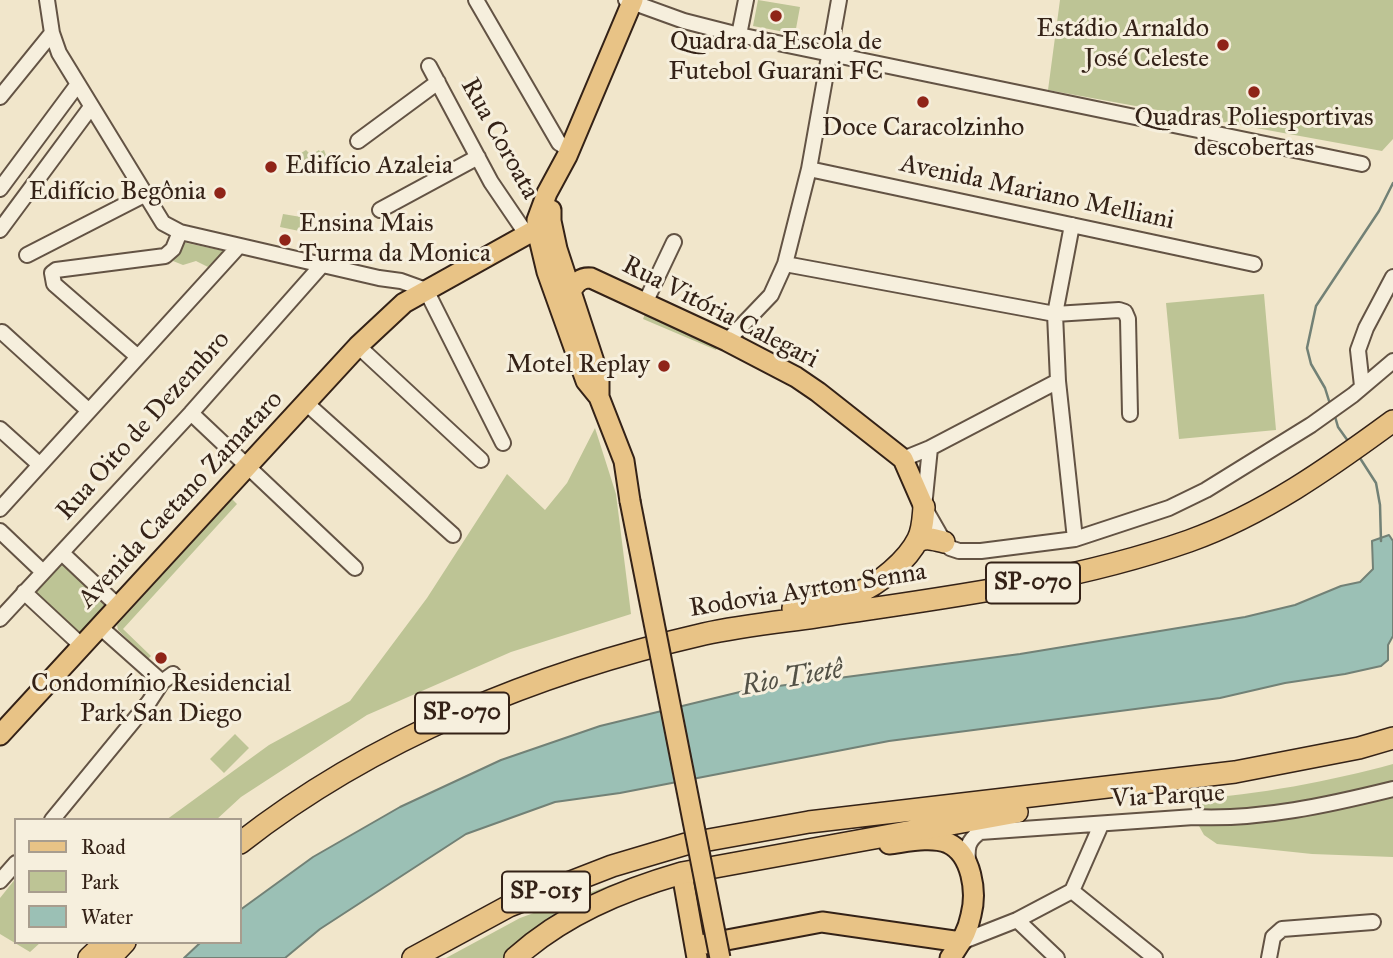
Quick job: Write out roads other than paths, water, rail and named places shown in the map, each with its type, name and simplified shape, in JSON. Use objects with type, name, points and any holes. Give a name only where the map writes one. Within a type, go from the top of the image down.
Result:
[{"type":"highway","name":"Rodovia Ayrton Senna","points":[[242,841],[271,818],[354,766],[447,719],[539,682],[706,633],[1028,584],[1121,562],[1189,540],[1281,498],[1388,425]]},
{"type":"highway","points":[[917,542],[924,507]]},
{"type":"highway","points":[[706,633],[857,593],[895,568],[922,538],[944,542]]},
{"type":"highway","points":[[515,958],[533,942],[579,913],[634,887],[682,873],[1093,798],[1117,786],[1235,772],[1359,748],[1393,738]]},
{"type":"highway","name":"SP-015","points":[[413,958],[509,906],[612,866],[686,844],[809,822],[1117,786]]},
{"type":"highway","points":[[89,958],[104,944]]},
{"type":"highway","points":[[110,958],[123,944]]},
{"type":"main road","points":[[630,1],[570,150],[541,208],[538,229],[547,272],[586,381],[599,397],[624,461],[720,958]]},
{"type":"main road","points":[[538,229],[556,248],[599,377],[599,397]]},
{"type":"main road","name":"Avenida Caetano Zamataro","points":[[0,735],[358,346],[404,303],[538,229]]},
{"type":"main road","name":"Rua Vitória Calegari","points":[[571,292],[575,284],[591,278],[727,341],[796,377],[903,459],[924,507]]},
{"type":"main road","points":[[682,873],[696,952],[822,922],[956,950],[971,916],[974,901],[968,863],[949,844],[938,841],[878,845],[860,841]]},
{"type":"street","points":[[47,0],[52,33],[59,53],[163,223],[180,232],[401,281],[426,290],[503,443]]},
{"type":"street","points":[[476,0],[559,143],[570,150]]},
{"type":"street","points":[[739,35],[746,0]]},
{"type":"street","points":[[727,341],[771,295],[785,264],[809,169],[839,0]]},
{"type":"street","points":[[630,1],[684,21],[739,35],[1362,164]]},
{"type":"street","points":[[0,97],[52,33]]},
{"type":"street","name":"Rua Coroata","points":[[429,66],[504,204],[538,229]]},
{"type":"street","points":[[358,141],[438,82]]},
{"type":"street","points":[[0,189],[78,84]]},
{"type":"street","points":[[0,230],[91,107]]},
{"type":"street","points":[[380,210],[478,158]]},
{"type":"street","name":"Avenida Mariano Melliani","points":[[809,169],[1254,264]]},
{"type":"street","points":[[27,256],[146,194]]},
{"type":"street","points":[[1072,225],[1055,314],[1058,381],[1075,539]]},
{"type":"street","points":[[138,357],[54,284],[52,273],[56,270],[165,256],[173,249],[180,232]]},
{"type":"street","points":[[645,303],[674,242]]},
{"type":"street","points":[[0,509],[239,246]]},
{"type":"street","points":[[785,264],[1055,314],[1119,310],[1125,313],[1128,319],[1130,414]]},
{"type":"street","name":"Rua Oito de Dezembro","points":[[0,619],[191,413],[322,265]]},
{"type":"street","points":[[1358,391],[1358,350],[1376,307],[1393,277]]},
{"type":"street","points":[[379,278],[394,289],[404,303]]},
{"type":"street","points":[[2,332],[89,411]]},
{"type":"street","points":[[358,346],[481,460]]},
{"type":"street","points":[[930,448],[924,507],[950,548],[969,551],[1075,539],[1169,508],[1206,490],[1311,425],[1358,391],[1393,361]]},
{"type":"street","points":[[903,459],[930,448],[1058,381]]},
{"type":"street","points":[[306,403],[453,536]]},
{"type":"street","points":[[191,413],[355,568]]},
{"type":"street","points":[[0,429],[40,465]]},
{"type":"street","points":[[0,531],[43,572]]},
{"type":"street","points":[[62,553],[118,607]]},
{"type":"street","points":[[24,592],[81,645]]},
{"type":"street","points":[[54,818],[167,678],[99,626]]},
{"type":"street","name":"Via Parque","points":[[968,863],[967,845],[971,838],[980,832],[1194,817],[1225,819],[1296,810],[1393,789]]},
{"type":"street","points":[[956,950],[1072,891],[1101,825]]},
{"type":"street","points":[[0,881],[14,865]]},
{"type":"street","points":[[1072,891],[1155,958]]},
{"type":"street","points":[[1017,920],[1057,958]]},
{"type":"street","points":[[1269,958],[1273,937],[1282,929],[1373,922]]},
{"type":"water","name":"Rio Tietê","points":[[1389,535],[1393,541],[1393,636],[1388,645],[1388,660],[1381,666],[1220,698],[889,741],[620,793],[555,802],[466,834],[320,929],[285,958],[184,958],[199,944],[242,944],[242,909],[313,857],[400,807],[501,760],[600,726],[748,690],[1020,654],[1245,617],[1295,605],[1341,586],[1360,582],[1373,569],[1372,541]]},
{"type":"waterway","points":[[1330,404],[1325,388],[1311,364],[1307,348],[1316,306],[1379,211],[1393,183]]},
{"type":"waterway","points":[[1334,413],[1338,427],[1348,441]]},
{"type":"waterway","points":[[1358,455],[1376,483],[1381,541]]},
{"type":"place","name":"Quadra da Escola de Futebol Guarani FC","points":[[776,16]]},
{"type":"place","name":"Estádio Arnaldo José Celeste","points":[[1223,45]]},
{"type":"place","name":"Quadras Poliesportivas descobertas","points":[[1254,92]]},
{"type":"place","name":"Doce Caracolzinho","points":[[923,102]]},
{"type":"place","name":"Edifício Azaleia","points":[[271,167]]},
{"type":"place","name":"Edifício Begônia","points":[[220,193]]},
{"type":"place","name":"Ensina Mais Turma da Monica","points":[[285,240]]},
{"type":"place","name":"Motel Replay","points":[[664,366]]},
{"type":"place","name":"Condomínio Residencial Park San Diego","points":[[161,658]]}]
